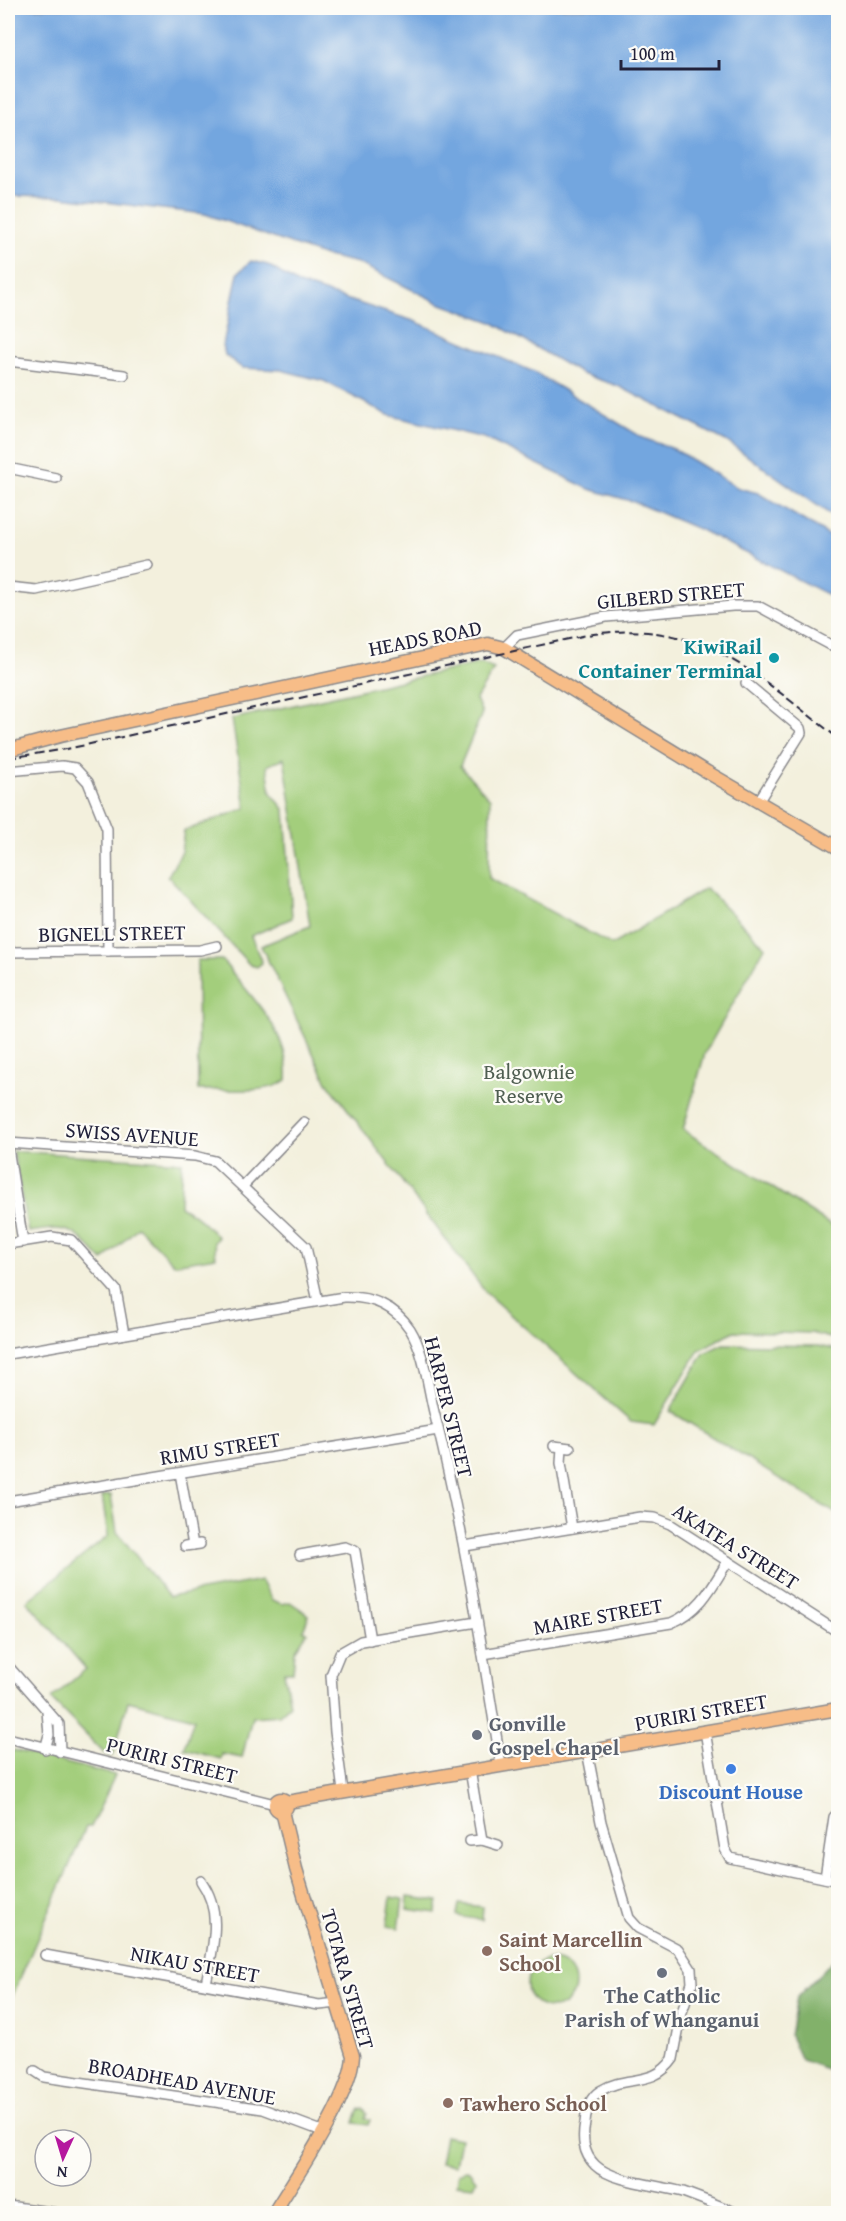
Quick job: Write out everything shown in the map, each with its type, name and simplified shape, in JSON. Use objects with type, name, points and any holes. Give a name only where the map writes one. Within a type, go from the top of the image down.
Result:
[{"type":"main road","name":"HEADS ROAD","points":[[8,750],[60,735],[465,647],[488,644],[504,648],[838,848]]},
{"type":"main road","name":"PURIRI STREET","points":[[281,1806],[343,1791],[838,1709]]},
{"type":"main road","name":"TOTARA STREET","points":[[275,2210],[302,2170],[322,2132],[349,2076],[353,2061],[351,2043],[299,1878],[281,1806]]},
{"type":"street","points":[[8,361],[124,375]]},
{"type":"street","points":[[8,468],[56,478]]},
{"type":"street","points":[[8,587],[36,590],[147,565]]},
{"type":"street","name":"GILBERD STREET","points":[[504,648],[517,635],[606,617],[733,606],[758,606],[838,649]]},
{"type":"street","points":[[746,682],[800,728],[801,733],[758,802]]},
{"type":"street","points":[[8,768],[62,765],[75,768],[88,782],[107,830],[108,951]]},
{"type":"street","name":"BIGNELL STREET","points":[[8,952],[200,950],[217,946]]},
{"type":"street","points":[[243,1186],[304,1122]]},
{"type":"street","name":"SWISS AVENUE","points":[[8,1143],[202,1156],[215,1161],[306,1247],[318,1301]]},
{"type":"street","points":[[8,1148],[23,1242]]},
{"type":"street","points":[[8,1244],[62,1236],[76,1243],[116,1290],[124,1334]]},
{"type":"street","name":"HARPER STREET","points":[[8,1354],[318,1301],[353,1297],[371,1299],[389,1308],[404,1321],[417,1345],[438,1430],[465,1546],[501,1765]]},
{"type":"street","name":"RIMU STREET","points":[[8,1502],[438,1430]]},
{"type":"street","points":[[562,1447],[561,1463],[572,1528]]},
{"type":"street","points":[[180,1473],[192,1545]]},
{"type":"street","name":"AKATEA STREET","points":[[465,1546],[640,1517],[655,1518],[670,1524],[838,1632]]},
{"type":"street","points":[[300,1555],[345,1547],[355,1551],[370,1640]]},
{"type":"street","name":"MAIRE STREET","points":[[483,1654],[671,1623],[688,1613],[704,1599],[728,1561]]},
{"type":"street","points":[[343,1791],[331,1675],[336,1660],[346,1648],[370,1640],[477,1622]]},
{"type":"street","points":[[8,1666],[59,1724],[60,1752]]},
{"type":"street","points":[[45,1749],[49,1735],[47,1712]]},
{"type":"street","points":[[705,1731],[726,1854],[739,1861],[838,1881]]},
{"type":"street","name":"PURIRI STREET","points":[[8,1738],[281,1806]]},
{"type":"street","points":[[587,1751],[601,1822],[629,1918],[638,1929],[684,1955],[692,1978],[673,2059],[667,2067],[654,2076],[613,2084],[598,2092],[586,2113],[584,2146],[588,2157],[604,2172],[682,2192],[739,2214]]},
{"type":"street","points":[[470,1770],[482,1840]]},
{"type":"street","points":[[825,1878],[834,1817],[838,1813]]},
{"type":"street","points":[[470,1841],[482,1840],[498,1845]]},
{"type":"street","points":[[201,1881],[209,1892],[216,1929],[206,1984]]},
{"type":"street","name":"NIKAU STREET","points":[[45,1955],[318,2005],[338,2003]]},
{"type":"street","name":"BROADHEAD AVENUE","points":[[35,2071],[44,2077],[263,2109],[322,2132]]},
{"type":"street","points":[[8,2206],[64,2214]]},
{"type":"street","points":[[275,2210],[290,2214]]},
{"type":"green space","name":"Balgownie Reserve","points":[[481,663],[494,669],[476,699],[482,713],[460,766],[490,799],[489,878],[612,945],[706,888],[765,947],[705,1053],[683,1130],[838,1230],[838,1340],[812,1333],[734,1331],[699,1350],[654,1425],[631,1422],[486,1293],[327,1082],[261,946],[310,926],[284,758],[267,766],[271,793],[285,810],[292,918],[251,936],[262,963],[257,967],[250,965],[168,876],[181,853],[184,831],[246,808],[232,719]]},
{"type":"green space","points":[[197,960],[222,960],[256,1001],[276,1030],[287,1063],[287,1080],[268,1088],[198,1090]]},
{"type":"green space","points":[[13,1151],[182,1162],[180,1206],[195,1215],[218,1237],[214,1242],[216,1257],[174,1264],[138,1227],[103,1261],[85,1242],[71,1232],[54,1229],[28,1232]]},
{"type":"green space","points":[[723,1344],[818,1346],[838,1350],[838,1515],[670,1411],[704,1353]]},
{"type":"green space","points":[[111,1495],[117,1532],[169,1597],[261,1580],[272,1600],[282,1604],[290,1602],[309,1615],[303,1630],[307,1633],[295,1651],[293,1672],[284,1672],[290,1705],[279,1715],[252,1717],[242,1758],[222,1754],[221,1759],[184,1749],[194,1718],[128,1701],[113,1756],[105,1754],[51,1699],[86,1669],[27,1601],[108,1536],[102,1496]]},
{"type":"green space","points":[[13,1750],[115,1775],[91,1827],[86,1827],[8,2006],[8,1760]]},
{"type":"green space","points":[[391,1897],[403,1899],[399,1928],[387,1926]]},
{"type":"green space","points":[[408,1897],[438,1901],[436,1913],[407,1909]]},
{"type":"green space","points":[[459,1904],[483,1907],[482,1920],[457,1916]]},
{"type":"green space","points":[[838,1955],[838,2073],[801,2060],[790,2036],[797,1997]]},
{"type":"green space","points":[[546,1960],[556,1960],[571,1970],[575,1984],[571,1998],[565,2004],[556,2008],[546,2008],[531,1998],[527,1989],[527,1979],[537,1964]]},
{"type":"green space","points":[[363,2108],[367,2113],[365,2118],[370,2120],[368,2125],[354,2123],[358,2110]]},
{"type":"green space","points":[[445,2136],[460,2139],[455,2165],[440,2163]]},
{"type":"green space","points":[[469,2171],[476,2180],[473,2186],[456,2184],[458,2173]]},
{"type":"water","points":[[8,8],[838,8],[838,520],[726,441],[618,386],[582,374],[492,322],[439,303],[358,263],[322,255],[205,214],[61,197],[8,196]]},
{"type":"water","points":[[251,261],[268,265],[296,283],[414,321],[534,372],[643,438],[674,449],[738,488],[758,493],[838,541],[838,600],[703,531],[634,502],[589,489],[484,438],[388,415],[324,381],[281,370],[242,368],[225,355],[223,345],[238,273]]},
{"type":"railway","points":[[8,758],[67,749],[587,635],[627,631],[663,634],[695,642],[724,655],[780,692],[838,738]]},
{"type":"place","name":"KiwiRail Container Terminal","points":[[774,658]]},
{"type":"place","name":"Gonville Gospel Chapel","points":[[477,1735]]},
{"type":"place","name":"Discount House","points":[[731,1769]]},
{"type":"place","name":"Saint Marcellin School","points":[[487,1951]]},
{"type":"place","name":"The Catholic Parish of Whanganui","points":[[662,1973]]},
{"type":"place","name":"Tawhero School","points":[[448,2103]]}]
